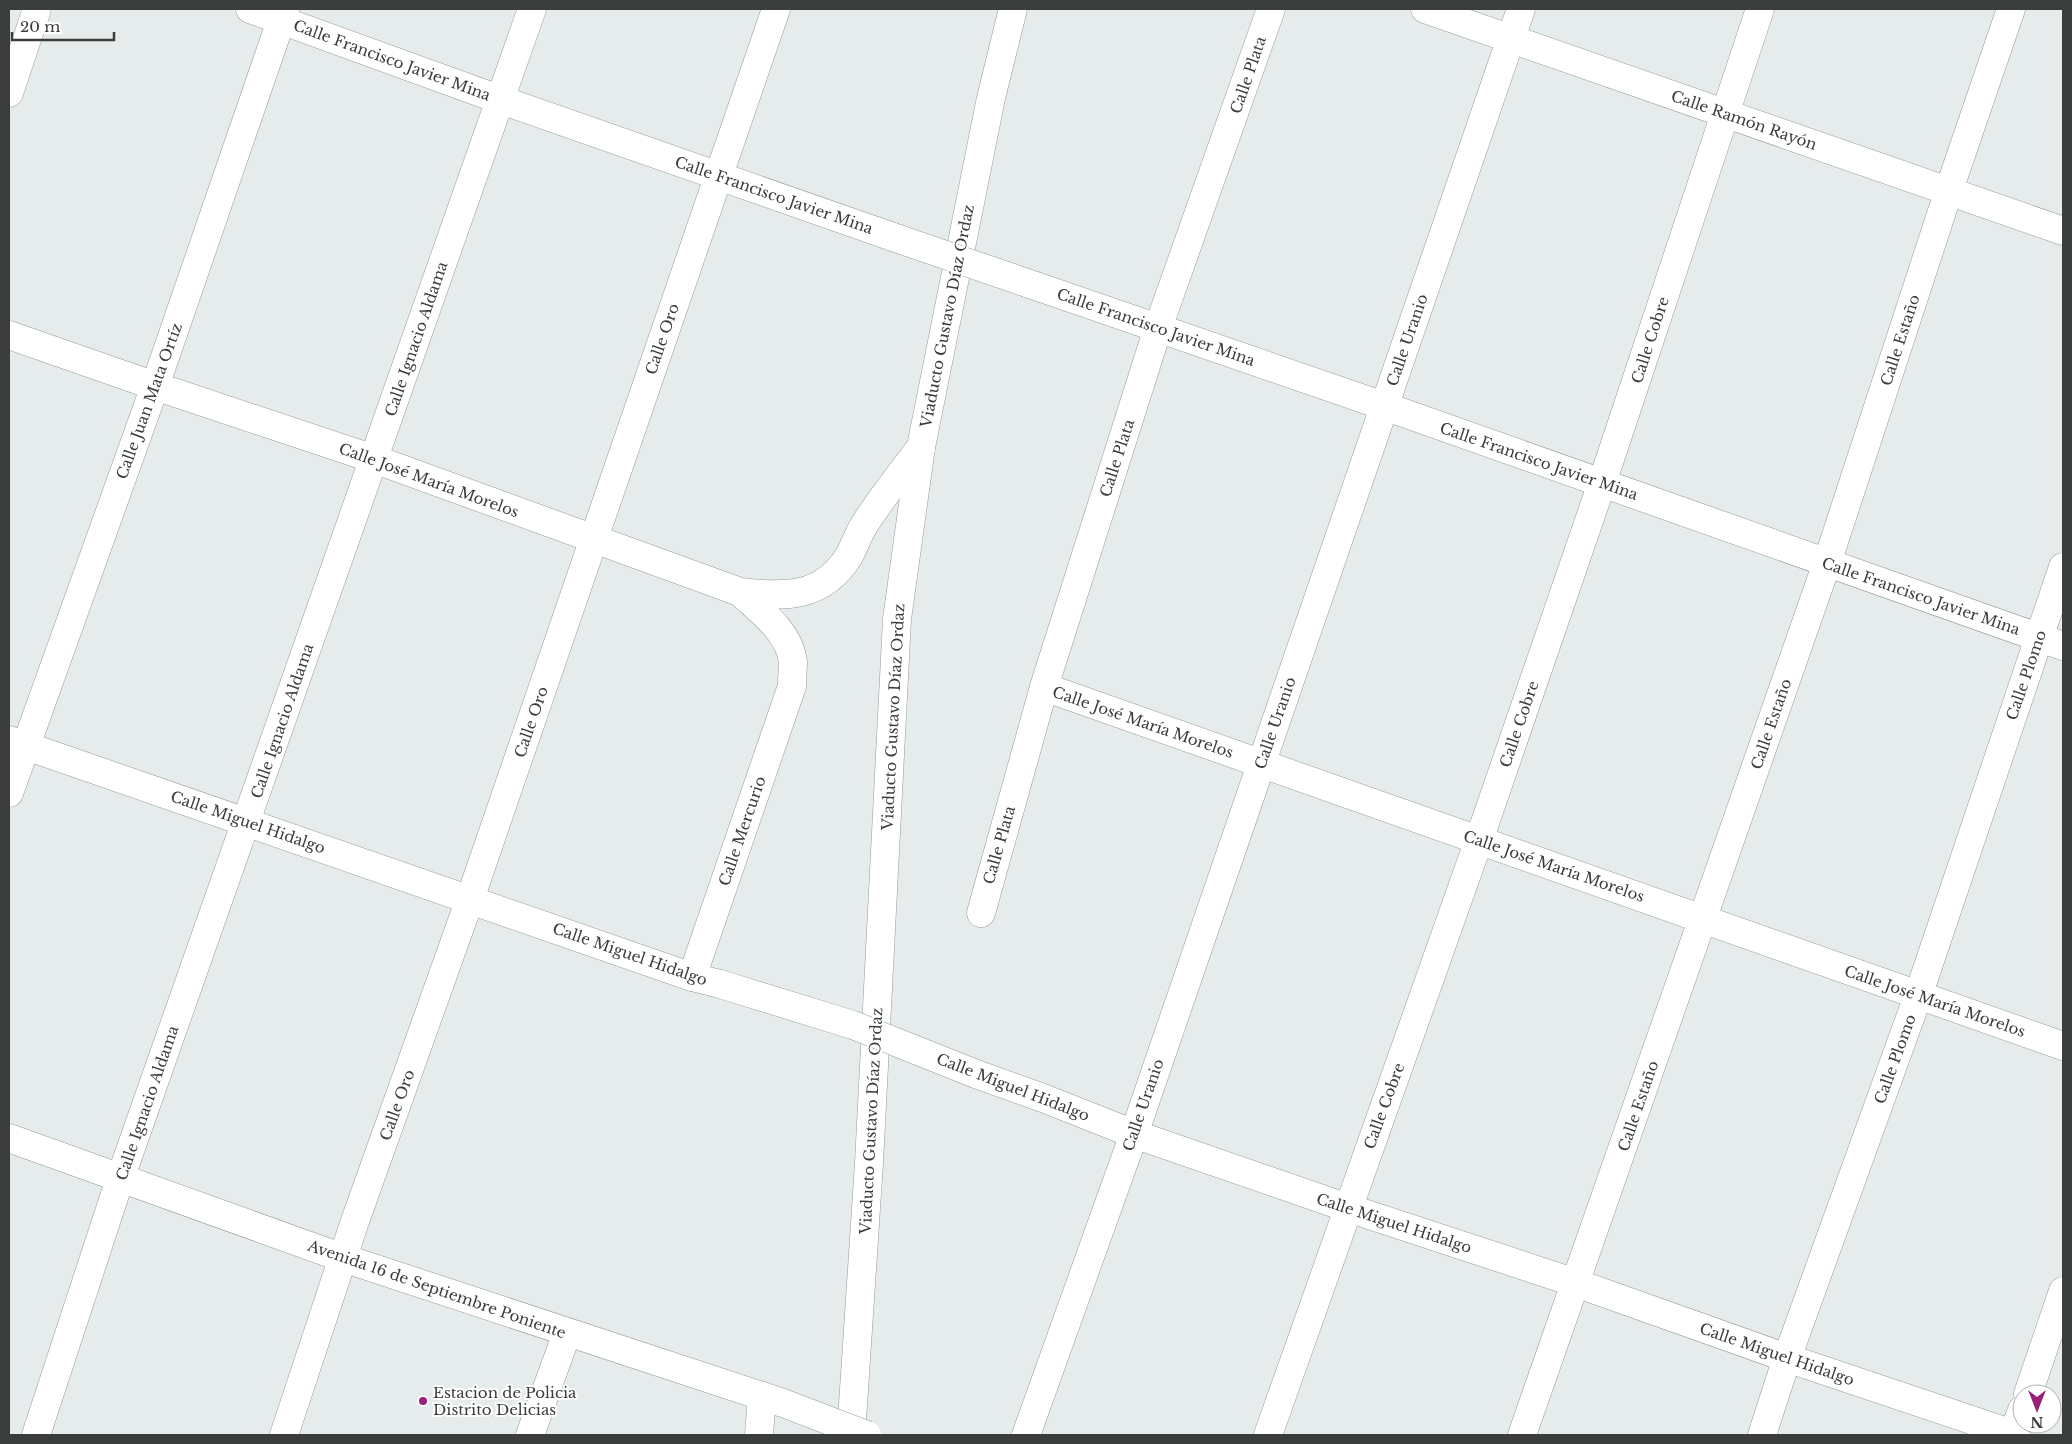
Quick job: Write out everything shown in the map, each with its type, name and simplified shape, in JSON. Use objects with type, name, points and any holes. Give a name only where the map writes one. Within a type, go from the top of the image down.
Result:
[{"type":"street","points":[[9,93],[37,9]]},
{"type":"street","name":"Calle Francisco Javier Mina","points":[[250,9],[283,14],[500,100],[1384,406],[2051,642]]},
{"type":"street","name":"Calle Ignacio Aldama","points":[[36,1435],[120,1179],[532,9]]},
{"type":"street","name":"Calle Oro","points":[[284,1435],[343,1258],[470,899],[776,9]]},
{"type":"street","name":"Viaducto Gustavo Díaz Ordaz","points":[[851,1435],[869,1163],[897,619],[921,447],[991,98],[1013,9]]},
{"type":"street","name":"Calle Plata","points":[[981,912],[1044,687],[1158,328],[1271,9]]},
{"type":"street","name":"Calle Ramón Rayón","points":[[1425,9],[2063,231]]},
{"type":"street","name":"Calle Uranio","points":[[1026,1435],[1134,1134],[1521,9]]},
{"type":"street","name":"Calle Cobre","points":[[1268,1435],[1479,840],[1602,483],[1760,9]]},
{"type":"street","name":"Calle Estaño","points":[[1522,1435],[1704,918],[1826,563],[2010,9]]},
{"type":"street","name":"Calle Juan Mata Ortíz","points":[[9,792],[17,742],[155,386],[283,14]]},
{"type":"street","name":"Calle José María Morelos","points":[[9,334],[155,386],[374,459],[740,592],[776,626],[786,639],[793,660],[792,686]]},
{"type":"street","points":[[740,592],[773,596],[791,595],[809,590],[824,582],[848,556],[864,523],[921,447]]},
{"type":"street","name":"Calle Plomo","points":[[1762,1435],[1918,996],[2051,642],[2063,567]]},
{"type":"street","name":"Calle Mercurio","points":[[692,976],[792,686]]},
{"type":"street","name":"Calle José María Morelos","points":[[1044,687],[2063,1046]]},
{"type":"street","name":"Calle Miguel Hidalgo","points":[[17,742],[692,976],[853,1025],[1134,1134],[1348,1208],[1576,1283],[1788,1358],[2012,1428]]},
{"type":"street","name":"Avenida 16 de Septiembre Poniente","points":[[9,1138],[343,1258],[773,1400],[867,1435]]},
{"type":"street","points":[[2031,1384],[2063,1291]]},
{"type":"street","points":[[530,1435],[568,1333]]},
{"type":"street","points":[[759,1435],[773,1400]]},
{"type":"place","name":"Estacion de Policia Distrito Delicias","points":[[423,1401]]}]
